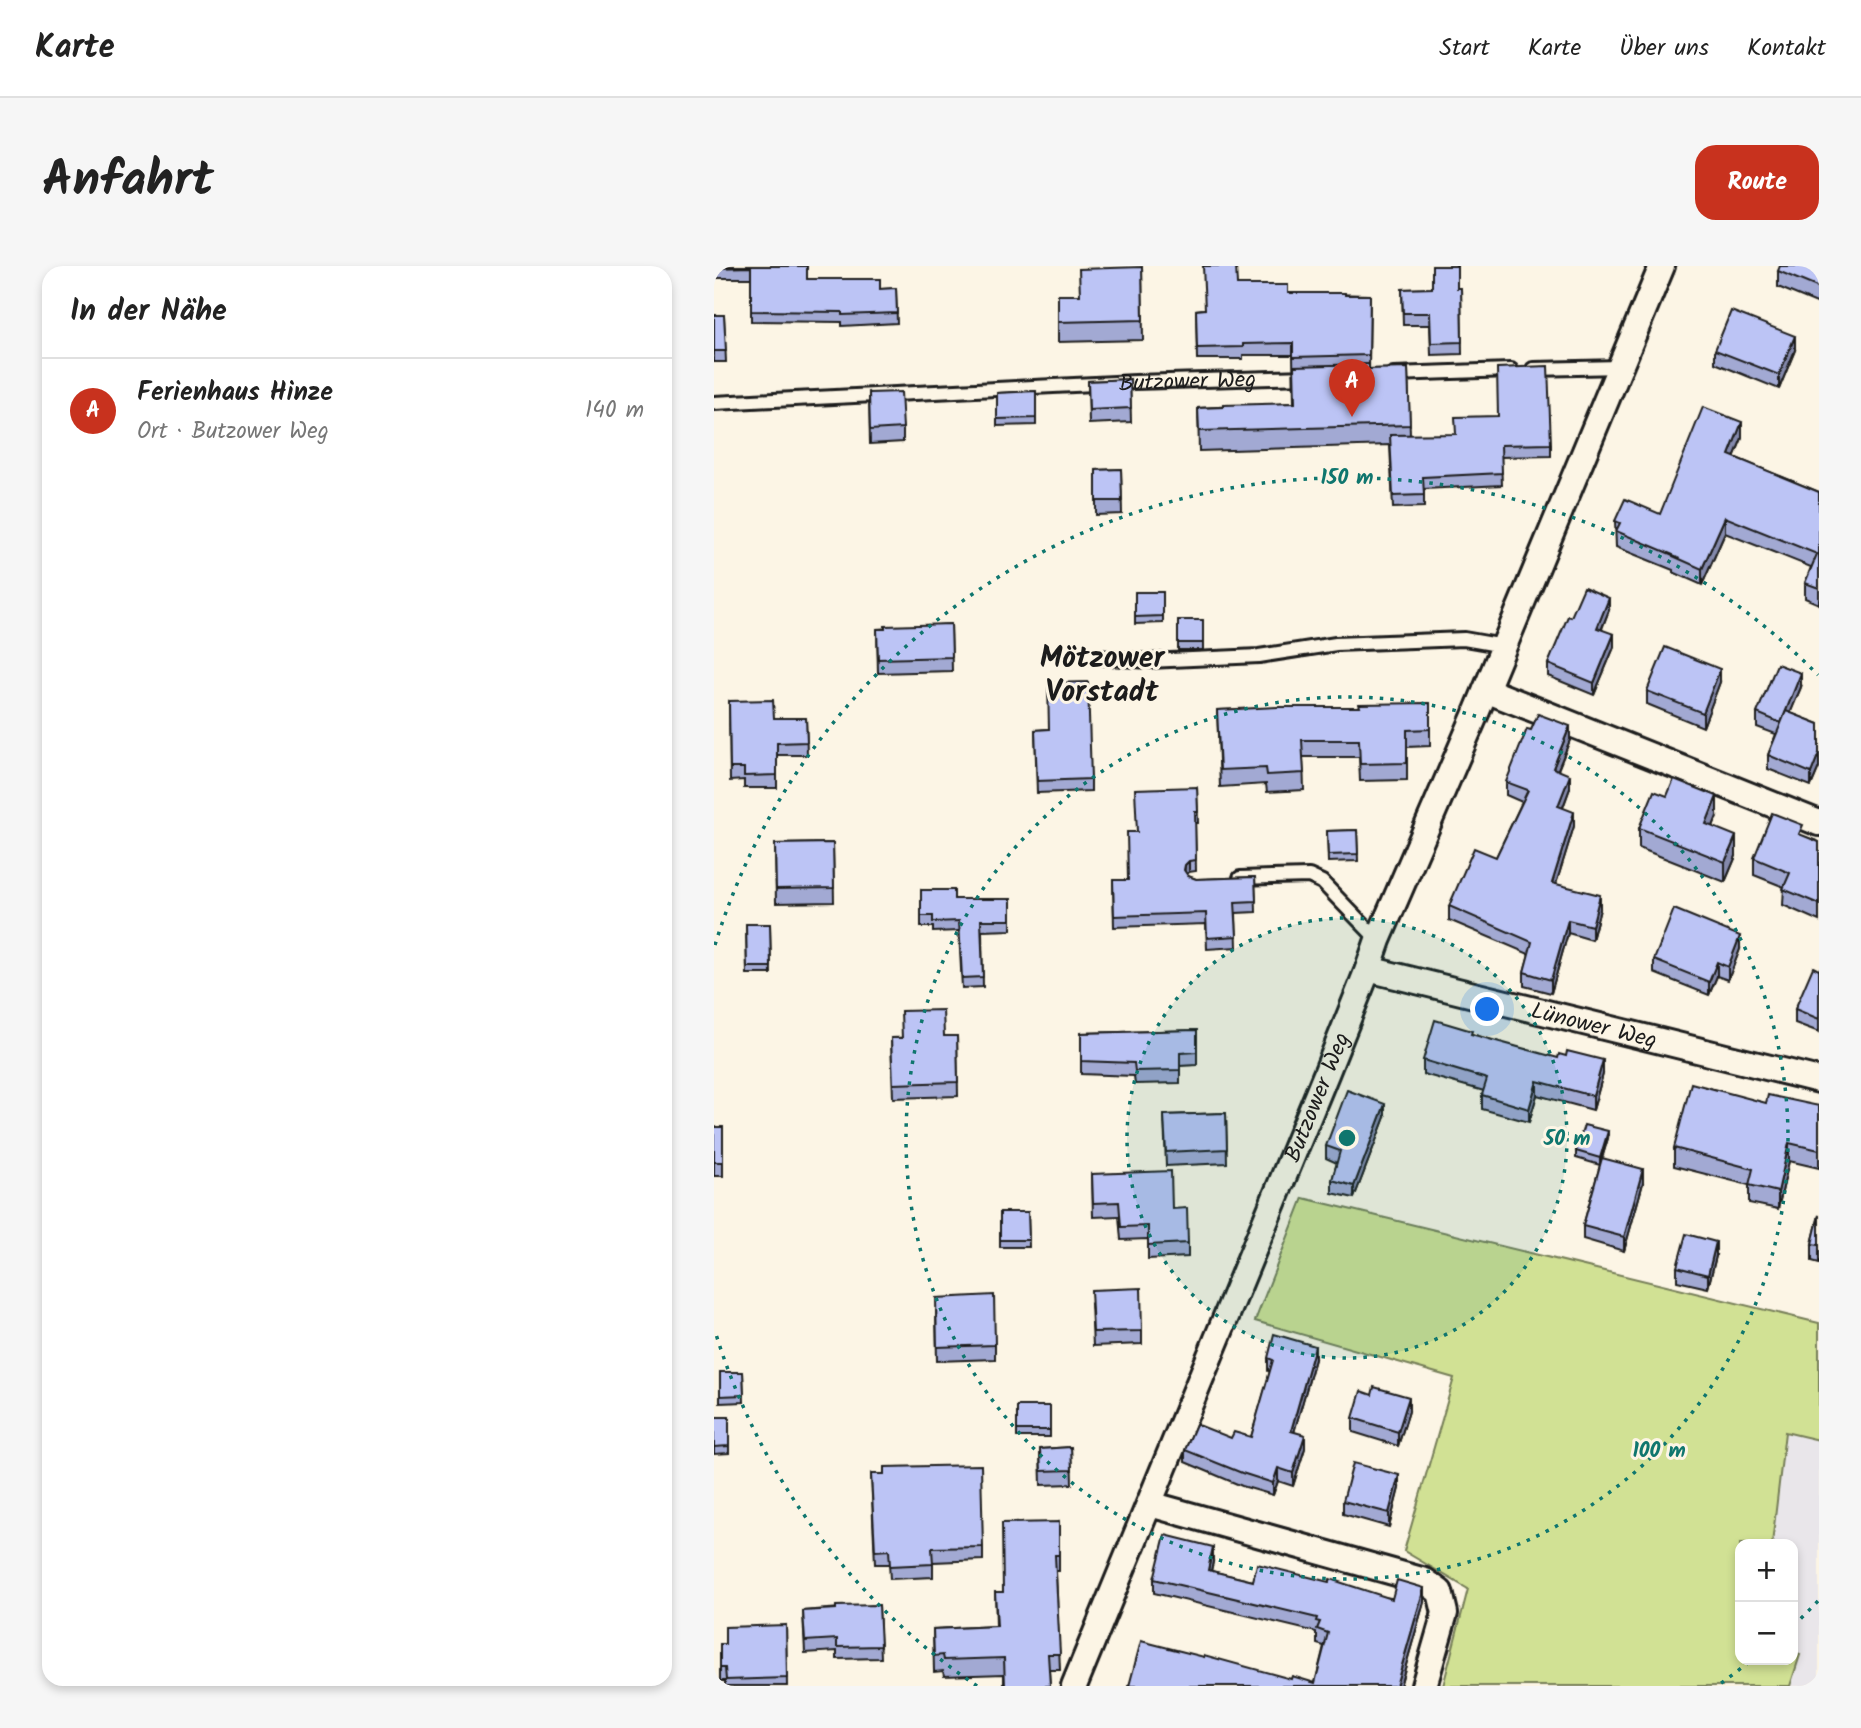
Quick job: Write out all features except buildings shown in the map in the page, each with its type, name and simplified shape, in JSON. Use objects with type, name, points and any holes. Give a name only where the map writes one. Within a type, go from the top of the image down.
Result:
[{"type":"street","name":"Butzower Weg","points":[[1074,1686],[1378,940],[1486,690],[1662,266]]},
{"type":"street","points":[[1486,690],[1819,823]]},
{"type":"street","name":"Lünower Weg","points":[[1368,969],[1819,1080]]},
{"type":"street","points":[[1150,1504],[1424,1581],[1440,1592],[1445,1613],[1424,1686]]},
{"type":"lane","points":[[1385,374],[1620,367]]},
{"type":"lane","name":"Butzower Weg","points":[[714,403],[1315,376]]},
{"type":"lane","points":[[1084,656],[1148,661],[1259,656],[1335,644],[1464,639],[1504,646]]},
{"type":"lane","points":[[1232,878],[1309,876],[1322,883],[1378,940]]},
{"type":"shaded area","points":[[1785,1432],[1819,1440],[1819,1686],[1790,1686],[1800,1656],[1798,1539],[1773,1539]]},
{"type":"green space","points":[[1303,1198],[1819,1323],[1819,1440],[1785,1432],[1773,1539],[1735,1539],[1735,1665],[1797,1665],[1790,1686],[1443,1686],[1468,1589],[1404,1551],[1454,1378],[1255,1321]]},
{"type":"place","name":"Ferienhaus Hinze","points":[[1352,417]]},
{"type":"district","name":"Mötzower Vorstadt","points":[[1102,674]]}]
